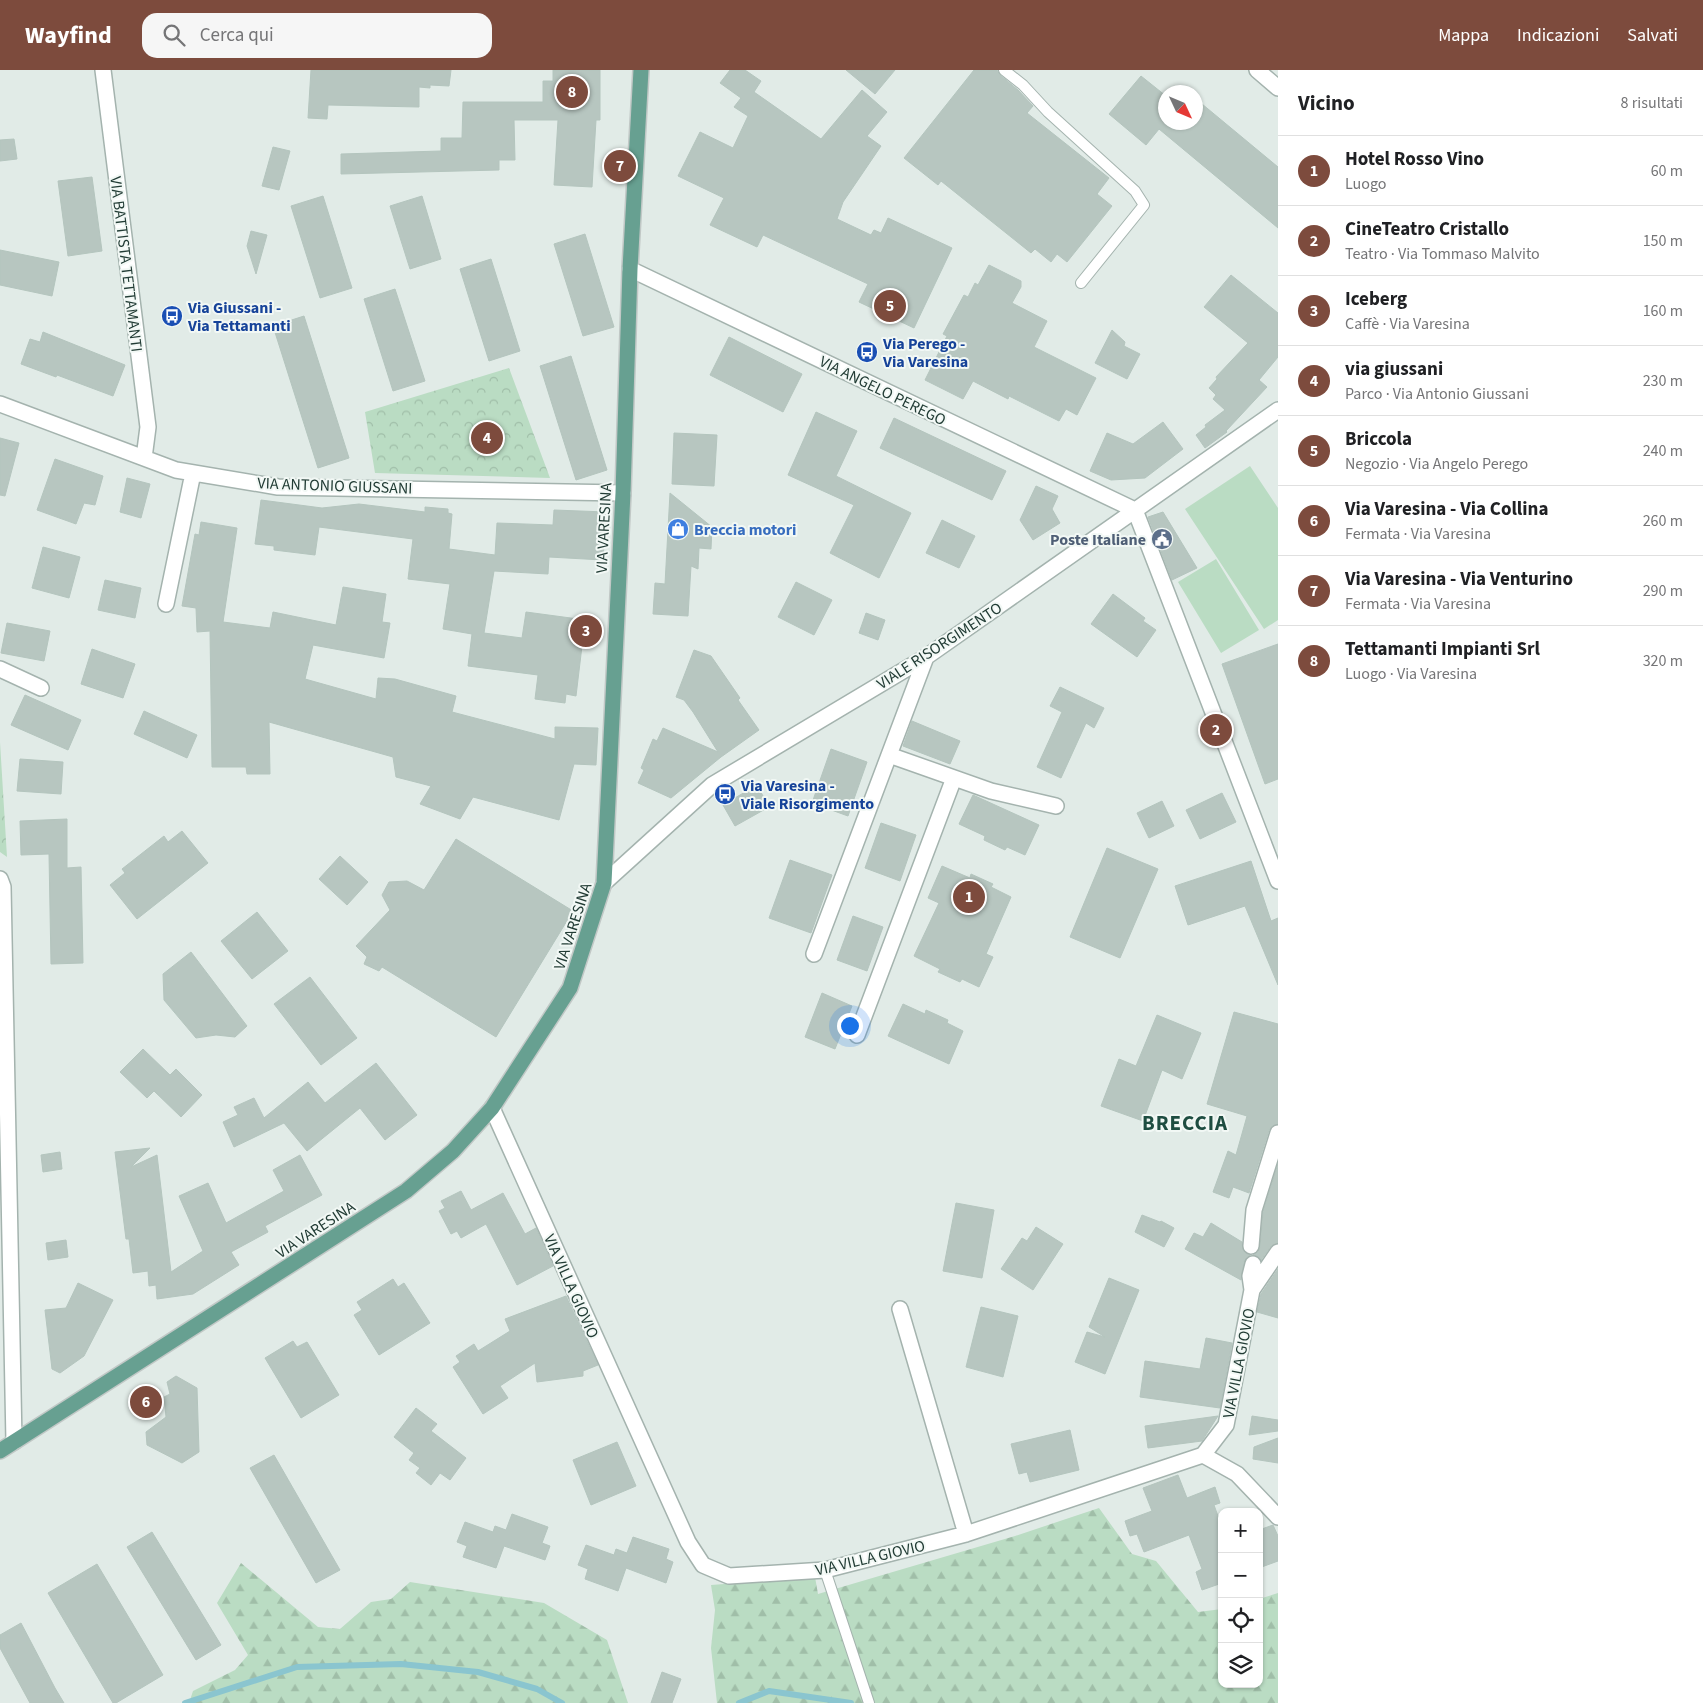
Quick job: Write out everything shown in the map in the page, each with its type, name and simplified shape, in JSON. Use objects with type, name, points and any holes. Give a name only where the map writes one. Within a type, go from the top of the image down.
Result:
[{"type":"main road","name":"VIA VARESINA","points":[[0,1451],[406,1191],[453,1151],[492,1108],[570,988],[604,884],[623,493],[630,269],[641,70]]},
{"type":"street","name":"VIA BATTISTA TETTAMANTI","points":[[103,70],[148,427],[144,458]]},
{"type":"street","points":[[1258,70],[1278,88]]},
{"type":"street","name":"VIA ANGELO PEREGO","points":[[630,269],[1135,510]]},
{"type":"street","name":"VIA ANTONIO GIUSSANI","points":[[0,404],[176,470],[278,486],[623,493]]},
{"type":"street","name":"VIALE RISORGIMENTO","points":[[604,884],[712,785],[926,657],[1278,410]]},
{"type":"street","points":[[166,604],[194,473]]},
{"type":"street","points":[[1135,510],[1278,881]]},
{"type":"street","points":[[814,954],[926,657]]},
{"type":"street","points":[[0,669],[40,688]]},
{"type":"street","points":[[889,754],[991,791],[1056,806]]},
{"type":"street","points":[[857,1035],[954,778]]},
{"type":"street","points":[[0,879],[3,887],[14,1442]]},
{"type":"street","name":"VIA VILLA GIOVIO","points":[[492,1108],[688,1542],[703,1565],[728,1576],[825,1570],[966,1534],[1203,1455],[1226,1425],[1252,1290],[1250,1276],[1252,1264]]},
{"type":"street","points":[[1251,1246],[1254,1210],[1278,1133]]},
{"type":"street","name":"VIA VILLA GIOVIO","points":[[1252,1290],[1278,1252]]},
{"type":"street","points":[[900,1309],[966,1534]]},
{"type":"street","points":[[1203,1455],[1237,1474],[1278,1517]]},
{"type":"lane","points":[[1004,70],[1135,191],[1144,205],[1081,283]]},
{"type":"lane","points":[[825,1570],[869,1703]]},
{"type":"green space","points":[[509,368],[550,478],[375,473],[365,412]]},
{"type":"green space","points":[[1250,466],[1278,508],[1278,620],[1264,629],[1185,509]]},
{"type":"green space","points":[[1216,559],[1259,630],[1221,653],[1178,582]]},
{"type":"green space","points":[[0,742],[7,857],[0,852]]},
{"type":"green space","points":[[1099,1508],[1132,1554],[1156,1561],[1198,1612],[1218,1610],[1218,1688],[1263,1688],[1263,1598],[1278,1593],[1278,1703],[717,1703],[711,1648],[715,1610],[711,1585],[815,1577],[818,1594],[1015,1536]]},
{"type":"green space","points":[[241,1563],[318,1627],[340,1629],[371,1602],[391,1599],[410,1582],[544,1603],[607,1640],[628,1703],[189,1703],[193,1691],[235,1670],[248,1655],[217,1603]]},
{"type":"building","points":[[311,70],[451,70],[449,86],[430,85],[430,88],[419,87],[419,107],[328,105],[327,119],[308,118]]},
{"type":"building","points":[[553,70],[600,70],[600,120],[596,120],[592,187],[554,185],[558,120],[514,120],[515,160],[499,160],[499,170],[341,174],[341,154],[441,151],[441,138],[462,138],[463,102],[543,102],[543,81],[553,81]]},
{"type":"building","points":[[730,70],[745,70],[761,81],[754,92],[821,139],[862,90],[887,112],[867,136],[881,146],[843,202],[837,219],[871,235],[874,230],[881,233],[888,218],[952,248],[914,328],[859,302],[868,284],[763,235],[757,247],[710,225],[724,198],[678,176],[700,132],[733,148],[748,116],[734,107],[741,98],[720,83]]},
{"type":"building","points":[[846,70],[895,70],[875,94]]},
{"type":"building","points":[[974,70],[997,70],[1033,106],[1027,113],[1109,178],[1097,194],[1112,206],[1067,262],[1057,254],[1051,262],[1035,249],[1031,253],[941,181],[938,185],[904,158]]},
{"type":"building","points":[[1141,76],[1158,90],[1158,130],[1146,145],[1109,114]]},
{"type":"building","points":[[1203,105],[1278,167],[1278,228],[1160,130],[1203,130]]},
{"type":"building","points":[[14,139],[17,159],[0,161],[0,140]]},
{"type":"building","points":[[273,147],[290,151],[279,190],[262,186]]},
{"type":"building","points":[[92,177],[102,251],[68,256],[58,181]]},
{"type":"building","points":[[323,196],[352,288],[320,298],[291,206]]},
{"type":"building","points":[[422,196],[441,259],[410,269],[390,206]]},
{"type":"building","points":[[251,231],[267,235],[256,274],[247,246]]},
{"type":"building","points":[[585,234],[614,327],[583,336],[554,244]]},
{"type":"building","points":[[0,250],[59,262],[52,296],[0,285]]},
{"type":"building","points":[[491,259],[520,351],[489,361],[460,269]]},
{"type":"building","points":[[989,265],[1021,281],[1021,287],[1012,303],[1047,321],[1034,347],[1096,378],[1077,415],[1066,409],[1059,421],[1009,396],[1008,399],[973,381],[963,399],[925,380],[947,336],[943,334],[964,295],[968,297],[975,283],[978,285]]},
{"type":"building","points":[[1231,275],[1278,313],[1278,357],[1259,380],[1267,387],[1227,432],[1205,448],[1196,435],[1206,427],[1205,425],[1225,410],[1213,399],[1216,395],[1209,388],[1217,379],[1216,377],[1248,343],[1204,307]]},
{"type":"building","points":[[395,289],[425,381],[393,391],[364,299]]},
{"type":"building","points":[[304,316],[349,458],[318,468],[273,326]]},
{"type":"building","points":[[1112,330],[1125,342],[1124,346],[1140,354],[1127,379],[1095,363]]},
{"type":"building","points":[[43,332],[125,365],[113,396],[21,364],[30,339],[40,342]]},
{"type":"building","points":[[729,337],[802,374],[783,412],[710,375]]},
{"type":"building","points":[[571,356],[607,470],[576,480],[540,366]]},
{"type":"building","points":[[816,412],[857,431],[836,476],[911,513],[879,578],[830,553],[854,505],[788,475]]},
{"type":"building","points":[[894,418],[1006,471],[992,500],[880,448]]},
{"type":"building","points":[[1163,422],[1183,449],[1145,478],[1111,480],[1090,471],[1107,433],[1133,444]]},
{"type":"building","points":[[674,433],[717,435],[714,486],[672,484]]},
{"type":"building","points":[[0,438],[19,443],[5,496],[0,495]]},
{"type":"building","points":[[55,459],[103,476],[95,505],[84,503],[76,524],[37,510]]},
{"type":"building","points":[[127,478],[150,484],[141,518],[120,512]]},
{"type":"building","points":[[1036,486],[1058,496],[1052,509],[1060,523],[1033,540],[1020,520]]},
{"type":"building","points":[[670,493],[712,527],[711,549],[699,548],[698,569],[691,566],[688,616],[653,614],[655,583],[665,584]]},
{"type":"building","points":[[261,500],[322,508],[359,504],[425,512],[425,507],[448,509],[448,513],[452,514],[449,549],[495,555],[497,523],[553,525],[554,510],[606,512],[603,560],[549,557],[548,574],[494,571],[484,633],[522,638],[526,612],[593,621],[589,647],[582,646],[576,696],[566,694],[565,703],[535,699],[538,675],[468,666],[472,634],[443,629],[450,584],[408,579],[413,539],[319,527],[315,555],[274,550],[274,546],[255,544]]},
{"type":"building","points":[[1163,512],[1197,568],[1172,580],[1148,517]]},
{"type":"building","points":[[942,520],[975,536],[959,568],[926,553]]},
{"type":"building","points":[[201,522],[237,528],[223,622],[270,628],[273,612],[336,625],[343,587],[386,594],[382,622],[390,623],[384,658],[313,645],[305,679],[376,699],[378,678],[395,679],[456,696],[452,712],[555,739],[555,727],[598,728],[596,765],[574,764],[559,820],[473,797],[460,819],[420,804],[431,786],[396,777],[393,757],[269,722],[270,774],[247,774],[246,767],[212,767],[210,631],[197,632],[196,608],[182,606],[195,534],[199,535]]},
{"type":"building","points":[[43,547],[80,557],[69,598],[32,588]]},
{"type":"building","points":[[105,580],[141,588],[135,618],[98,610]]},
{"type":"building","points":[[796,582],[832,600],[814,635],[778,617]]},
{"type":"building","points":[[1113,594],[1145,618],[1143,621],[1156,630],[1137,657],[1091,624]]},
{"type":"building","points":[[866,613],[885,620],[878,640],[859,633]]},
{"type":"building","points":[[7,623],[50,631],[44,661],[1,653]]},
{"type":"building","points":[[1278,644],[1278,779],[1265,784],[1222,664]]},
{"type":"building","points":[[92,649],[135,664],[123,698],[81,684]]},
{"type":"building","points":[[694,650],[711,656],[759,730],[721,757],[671,798],[638,783],[644,770],[641,768],[653,739],[657,741],[663,728],[718,752],[684,700],[676,697]]},
{"type":"building","points":[[1060,687],[1104,708],[1094,728],[1086,723],[1061,778],[1037,767],[1062,712],[1050,706]]},
{"type":"building","points":[[25,695],[81,720],[68,750],[11,725]]},
{"type":"building","points":[[144,711],[197,735],[187,758],[134,734]]},
{"type":"building","points":[[912,721],[960,741],[950,764],[903,746]]},
{"type":"building","points":[[831,749],[867,762],[848,816],[812,803]]},
{"type":"building","points":[[20,759],[63,762],[61,794],[17,791]]},
{"type":"building","points":[[757,785],[769,807],[735,826],[723,805]]},
{"type":"building","points":[[1222,793],[1236,822],[1200,839],[1186,810]]},
{"type":"building","points":[[973,795],[1039,825],[1025,855],[1007,847],[1005,850],[984,840],[985,836],[959,824]]},
{"type":"building","points":[[1162,801],[1174,826],[1149,838],[1137,813]]},
{"type":"building","points":[[67,819],[67,868],[81,867],[83,963],[51,964],[49,854],[21,855],[20,821]]},
{"type":"building","points":[[881,823],[916,835],[900,881],[865,868]]},
{"type":"building","points":[[182,831],[208,863],[137,919],[110,885],[125,873],[122,869],[164,836],[168,842]]},
{"type":"building","points":[[456,839],[573,911],[496,1037],[382,967],[379,971],[364,964],[367,957],[356,946],[390,910],[382,895],[389,882],[407,881],[424,890]]},
{"type":"building","points":[[1107,848],[1158,869],[1120,958],[1070,937]]},
{"type":"building","points":[[340,856],[368,882],[347,905],[319,879]]},
{"type":"building","points":[[790,860],[832,875],[811,933],[769,918]]},
{"type":"building","points":[[1251,861],[1271,921],[1278,918],[1278,985],[1245,906],[1188,925],[1175,886]]},
{"type":"building","points":[[942,866],[970,878],[971,874],[993,884],[991,887],[1011,897],[986,954],[993,957],[979,987],[962,979],[960,982],[938,972],[940,969],[914,956],[939,903],[928,898]]},
{"type":"building","points":[[257,912],[288,951],[252,979],[221,941]]},
{"type":"building","points":[[853,916],[883,927],[867,971],[837,960]]},
{"type":"building","points":[[191,952],[247,1026],[235,1037],[216,1035],[196,1038],[164,1000],[163,974]]},
{"type":"building","points":[[310,977],[357,1038],[321,1065],[274,1004]]},
{"type":"building","points":[[822,993],[852,1006],[835,1049],[805,1037]]},
{"type":"building","points":[[903,1004],[925,1014],[926,1010],[948,1020],[947,1023],[963,1031],[949,1064],[888,1036]]},
{"type":"building","points":[[1234,1012],[1278,1024],[1278,1124],[1272,1126],[1269,1130],[1249,1193],[1233,1187],[1229,1198],[1213,1192],[1228,1151],[1236,1155],[1247,1116],[1207,1104]]},
{"type":"building","points":[[1157,1015],[1201,1033],[1182,1079],[1162,1070],[1143,1121],[1101,1106],[1119,1059],[1136,1066]]},
{"type":"building","points":[[143,1049],[170,1075],[176,1069],[202,1095],[181,1117],[154,1091],[147,1098],[120,1072]]},
{"type":"building","points":[[376,1063],[417,1115],[385,1140],[360,1108],[307,1151],[284,1123],[234,1147],[223,1122],[238,1115],[234,1107],[254,1098],[264,1118],[308,1082],[325,1103]]},
{"type":"building","points":[[150,1148],[131,1167],[157,1155],[171,1272],[203,1251],[179,1196],[208,1183],[226,1223],[284,1191],[273,1170],[300,1155],[322,1195],[265,1226],[268,1232],[231,1252],[239,1265],[193,1294],[157,1299],[156,1285],[149,1286],[148,1271],[133,1273],[129,1239],[126,1239],[115,1152]]},
{"type":"building","points":[[60,1152],[62,1169],[43,1172],[41,1155]]},
{"type":"building","points":[[1278,1164],[1278,1243],[1271,1246],[1261,1260],[1253,1255],[1258,1252],[1260,1247],[1263,1212]]},
{"type":"building","points":[[461,1191],[471,1210],[503,1193],[525,1234],[536,1228],[553,1266],[517,1285],[486,1224],[461,1238],[457,1231],[451,1234],[439,1211],[445,1208],[441,1201]]},
{"type":"building","points":[[956,1203],[994,1210],[982,1278],[943,1271]]},
{"type":"building","points":[[1142,1215],[1161,1221],[1174,1228],[1164,1247],[1135,1232]]},
{"type":"building","points":[[1211,1223],[1242,1242],[1243,1250],[1250,1255],[1244,1262],[1241,1280],[1185,1249],[1194,1233],[1203,1237]]},
{"type":"building","points":[[1036,1227],[1063,1244],[1033,1290],[1001,1269],[1022,1238],[1027,1241]]},
{"type":"building","points":[[66,1240],[68,1257],[48,1260],[46,1243]]},
{"type":"building","points":[[1278,1269],[1278,1318],[1257,1312],[1261,1294]]},
{"type":"building","points":[[1109,1278],[1139,1290],[1105,1374],[1075,1362],[1087,1332],[1105,1337],[1089,1327]]},
{"type":"building","points":[[393,1279],[398,1287],[404,1283],[430,1323],[379,1355],[354,1315],[362,1310],[357,1302]]},
{"type":"building","points":[[78,1283],[113,1300],[84,1356],[60,1373],[52,1369],[45,1310],[66,1308]]},
{"type":"building","points":[[566,1296],[598,1365],[583,1371],[583,1376],[537,1382],[535,1363],[500,1386],[508,1398],[483,1414],[453,1367],[460,1362],[456,1356],[474,1344],[478,1351],[510,1331],[505,1319]]},
{"type":"building","points":[[981,1307],[1018,1316],[1003,1377],[966,1367]]},
{"type":"building","points":[[1206,1338],[1232,1343],[1220,1408],[1140,1397],[1145,1361],[1200,1369]]},
{"type":"building","points":[[293,1341],[297,1347],[307,1342],[339,1395],[301,1418],[265,1358]]},
{"type":"building","points":[[176,1376],[197,1388],[199,1452],[182,1463],[147,1445],[146,1432],[166,1417],[164,1397],[170,1394],[167,1382]]},
{"type":"building","points":[[416,1408],[437,1424],[431,1431],[466,1458],[450,1480],[440,1473],[431,1485],[416,1473],[420,1468],[409,1460],[414,1453],[394,1437]]},
{"type":"building","points":[[1218,1416],[1202,1441],[1148,1448],[1145,1426]]},
{"type":"building","points":[[1252,1416],[1278,1420],[1278,1431],[1249,1435]]},
{"type":"building","points":[[1070,1430],[1079,1470],[1030,1482],[1027,1472],[1019,1474],[1011,1444]]},
{"type":"building","points":[[1278,1438],[1278,1463],[1253,1459],[1254,1447]]},
{"type":"building","points":[[617,1442],[636,1486],[591,1505],[573,1460]]},
{"type":"building","points":[[274,1455],[340,1570],[316,1583],[250,1468]]},
{"type":"building","points":[[1178,1475],[1187,1498],[1215,1487],[1220,1503],[1214,1505],[1218,1516],[1218,1584],[1202,1590],[1196,1572],[1202,1569],[1189,1535],[1144,1552],[1137,1534],[1130,1536],[1125,1521],[1152,1511],[1143,1488]]},
{"type":"building","points":[[512,1514],[548,1527],[542,1543],[550,1546],[545,1560],[504,1546],[496,1568],[463,1557],[467,1546],[457,1542],[465,1522],[493,1532],[495,1526],[506,1530]]},
{"type":"building","points":[[1273,1525],[1278,1536],[1278,1561],[1263,1567],[1263,1553],[1263,1529]]},
{"type":"building","points":[[152,1532],[221,1645],[196,1660],[127,1547]]},
{"type":"building","points":[[633,1537],[669,1549],[666,1559],[673,1562],[666,1583],[626,1568],[618,1591],[585,1579],[588,1569],[578,1565],[586,1545],[614,1555],[616,1549],[627,1553]]},
{"type":"building","points":[[97,1564],[163,1675],[116,1703],[113,1703],[48,1593]]},
{"type":"building","points":[[21,1623],[64,1703],[30,1703],[0,1648],[0,1635]]},
{"type":"building","points":[[662,1672],[681,1679],[672,1703],[651,1703]]},
{"type":"waterway","points":[[185,1703],[297,1667],[401,1664],[478,1672],[537,1689],[562,1703]]},
{"type":"waterway","points":[[739,1703],[769,1691],[851,1703]]},
{"type":"place","name":"Tettamanti Impianti Srl","points":[[572,92]]},
{"type":"place","name":"Via Varesina - Via Venturino","points":[[620,166]]},
{"type":"place","name":"Briccola","points":[[890,306]]},
{"type":"place","name":"Via Giussani - Via Tettamanti","points":[[172,316]]},
{"type":"place","name":"Via Perego - Via Varesina","points":[[867,352]]},
{"type":"place","name":"via giussani","points":[[487,438]]},
{"type":"place","name":"Breccia motori","points":[[678,529]]},
{"type":"place","name":"Poste Italiane","points":[[1162,539]]},
{"type":"place","name":"Iceberg","points":[[586,631]]},
{"type":"place","name":"CineTeatro Cristallo","points":[[1216,730]]},
{"type":"place","name":"Via Varesina - Viale Risorgimento","points":[[725,794]]},
{"type":"place","name":"Hotel Rosso Vino","points":[[969,897]]},
{"type":"place","name":"Via Varesina - Via Collina","points":[[146,1402]]},
{"type":"district","name":"BRECCIA","points":[[1185,1123]]}]
